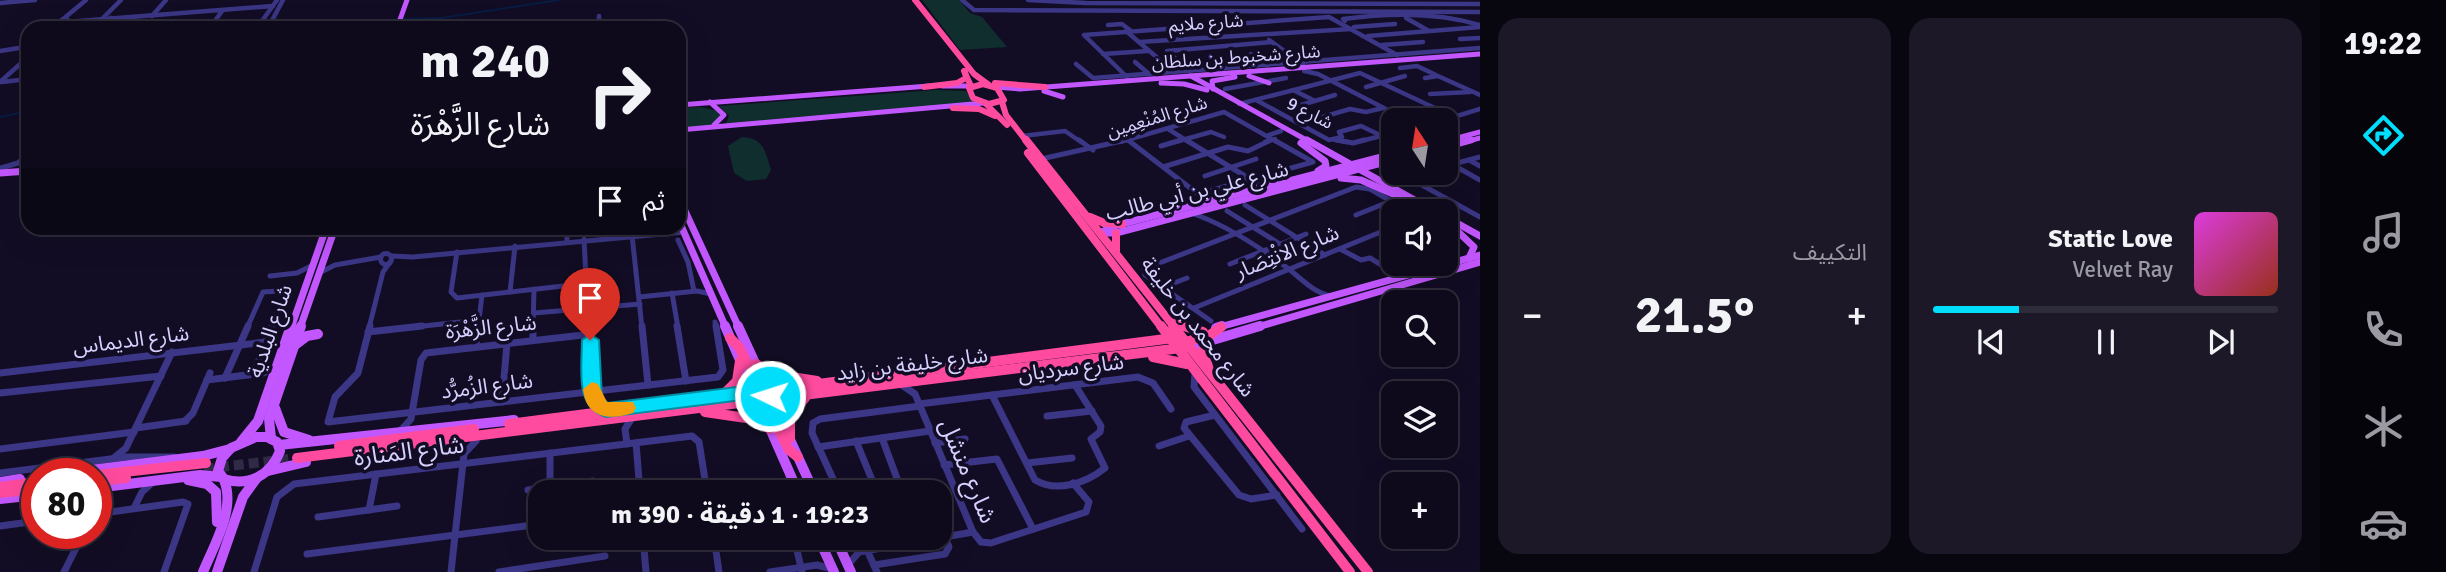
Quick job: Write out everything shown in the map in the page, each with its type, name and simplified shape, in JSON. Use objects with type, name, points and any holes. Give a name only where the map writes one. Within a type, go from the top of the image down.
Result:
[{"type":"highway","points":[[910,0],[966,69],[992,86]]},
{"type":"highway","points":[[915,0],[966,69],[971,86],[970,95],[985,104],[1005,123],[1058,193],[1066,197],[1093,230],[1097,239],[1134,277]]},
{"type":"highway","points":[[924,87],[957,83],[965,78],[966,69]]},
{"type":"highway","points":[[966,69],[995,84],[1045,89]]},
{"type":"highway","points":[[971,86],[992,86]]},
{"type":"highway","name":"شارع محمد بن خليفة","points":[[992,86],[1003,100],[1004,111],[1086,215],[1097,239],[1149,314],[1211,376],[1368,572]]},
{"type":"highway","points":[[985,104],[1003,100]]},
{"type":"highway","points":[[953,108],[984,111],[1005,123]]},
{"type":"highway","points":[[1086,215],[1104,223],[1122,224]]},
{"type":"highway","points":[[1116,233],[1118,256]]},
{"type":"highway","name":"شارع محمد بن خليفة","points":[[1097,239],[1118,256],[1166,319],[1192,369],[1299,516],[1350,572]]},
{"type":"highway","points":[[1132,290],[1146,302],[1221,396],[1237,408]]},
{"type":"highway","points":[[1149,314],[1154,336],[1151,342]]},
{"type":"highway","points":[[1166,319],[1183,328],[1203,332]]},
{"type":"highway","points":[[1111,358],[1121,353],[1210,335],[1221,327]]},
{"type":"highway","points":[[730,338],[739,347],[789,450],[798,457]]},
{"type":"highway","name":"شارع خليفة بن زايد","points":[[1179,343],[1132,356],[810,396],[763,396],[721,396],[562,416],[297,455],[632,418],[683,411],[763,396],[830,383],[1020,356],[1151,342],[1179,343]]},
{"type":"highway","points":[[1208,342],[1204,352],[1211,376]]},
{"type":"highway","points":[[1132,356],[1163,357],[1192,369]]},
{"type":"highway","points":[[721,396],[736,383],[740,361]]},
{"type":"highway","points":[[756,364],[772,374],[830,383]]},
{"type":"highway","points":[[763,396],[830,387],[847,381]]},
{"type":"highway","points":[[790,438],[788,420],[792,410],[810,396]]},
{"type":"highway","points":[[683,411],[752,419],[770,429]]},
{"type":"highway","points":[[112,474],[205,466],[112,479]]},
{"type":"highway","points":[[0,487],[21,483]]},
{"type":"highway","points":[[0,493],[21,491]]},
{"type":"main road","points":[[402,21],[410,0]]},
{"type":"main road","name":"شارع شخبوط بن سلطان","points":[[1186,76],[1250,76],[1305,67],[1318,72],[1480,56]]},
{"type":"main road","name":"شارع شخبوط بن سلطان","points":[[992,86],[1068,89],[1077,92],[1080,88],[1137,82],[1155,83],[1186,76],[1480,56]]},
{"type":"main road","points":[[1265,74],[1264,78],[1270,83]]},
{"type":"main road","points":[[1137,82],[1185,79],[1186,76]]},
{"type":"main road","points":[[1186,76],[1301,143],[1409,199]]},
{"type":"main road","points":[[1186,76],[1223,92]]},
{"type":"main road","points":[[1250,76],[1270,83]]},
{"type":"main road","points":[[1235,77],[1211,83],[1210,86],[1352,168]]},
{"type":"main road","name":"شارع شخبوط بن سلطان","points":[[1003,100],[1045,89],[1127,78],[1137,82]]},
{"type":"main road","points":[[1155,83],[1184,84],[1207,90]]},
{"type":"main road","points":[[686,105],[971,86]]},
{"type":"main road","points":[[1045,89],[1063,97]]},
{"type":"main road","points":[[708,128],[719,123],[724,115],[710,103]]},
{"type":"main road","points":[[686,130],[985,104]]},
{"type":"main road","points":[[1458,138],[1480,132]]},
{"type":"main road","points":[[1458,144],[1480,138]]},
{"type":"main road","points":[[1301,143],[1327,163],[1325,168],[1308,179]]},
{"type":"main road","points":[[1315,145],[1350,159],[1381,158]]},
{"type":"main road","name":"شارع علي بن أبي طالب","points":[[1097,239],[1381,161]]},
{"type":"main road","name":"شارع علي بن أبي طالب","points":[[1352,168],[1381,163]]},
{"type":"main road","points":[[0,170],[21,167]]},
{"type":"main road","points":[[1308,179],[1356,178],[1401,195],[1418,197]]},
{"type":"main road","name":"شارع علي بن أبي طالب","points":[[1097,239],[1122,224],[1262,187],[1308,179]]},
{"type":"main road","points":[[1391,186],[1403,199]]},
{"type":"main road","points":[[686,213],[756,364],[770,429],[792,480]]},
{"type":"main road","points":[[1458,226],[1478,235]]},
{"type":"main road","points":[[1458,226],[1478,235]]},
{"type":"main road","points":[[686,227],[690,236],[698,240]]},
{"type":"main road","points":[[1458,230],[1473,244],[1474,253],[1469,258]]},
{"type":"main road","name":"شارع البلدية","points":[[241,442],[256,426],[324,235]]},
{"type":"main road","name":"شارع البلدية","points":[[275,441],[268,423],[333,235]]},
{"type":"main road","points":[[683,235],[740,361],[790,438],[809,480]]},
{"type":"main road","points":[[694,255],[698,240]]},
{"type":"main road","points":[[694,255],[701,257],[713,280],[718,283]]},
{"type":"main road","name":"شارع خليفة بن زايد","points":[[1458,261],[1480,255]]},
{"type":"main road","name":"شارع خليفة بن زايد","points":[[1179,343],[1208,342],[1480,262]]},
{"type":"main road","name":"شارع خليفة بن زايد","points":[[1179,343],[1203,332],[1333,297],[1395,276]]},
{"type":"main road","points":[[293,347],[303,338],[318,334]]},
{"type":"main road","points":[[275,402],[277,422],[286,434],[299,440],[326,441]]},
{"type":"main road","points":[[112,467],[180,459],[230,449],[256,437],[275,441],[326,441],[562,416]]},
{"type":"main road","points":[[113,486],[200,475],[242,482],[300,463],[476,441],[617,419]]},
{"type":"main road","points":[[217,572],[243,497],[279,455],[275,441]]},
{"type":"main road","points":[[203,572],[229,498],[219,464],[230,449]]},
{"type":"main road","points":[[174,478],[202,482],[214,488],[220,499],[218,531]]},
{"type":"main road","points":[[0,482],[21,481]]},
{"type":"main road","points":[[0,499],[21,497]]},
{"type":"main road","points":[[824,550],[833,570]]},
{"type":"main road","points":[[841,550],[849,569]]},
{"type":"street","points":[[1,1],[35,0]]},
{"type":"street","points":[[64,21],[85,0]]},
{"type":"street","points":[[102,19],[121,0]]},
{"type":"street","points":[[152,16],[166,0]]},
{"type":"street","points":[[258,9],[264,0]]},
{"type":"street","points":[[261,21],[277,0]]},
{"type":"street","points":[[272,21],[283,0]]},
{"type":"street","points":[[962,0],[972,10],[1480,12]]},
{"type":"street","points":[[1028,0],[1257,5],[1480,4]]},
{"type":"street","points":[[1252,0],[1257,5]]},
{"type":"street","points":[[1290,0],[1296,5]]},
{"type":"street","points":[[1344,0],[1350,5]]},
{"type":"street","points":[[1364,0],[1371,5]]},
{"type":"street","points":[[1397,0],[1405,5]]},
{"type":"street","points":[[1422,0],[1430,6]]},
{"type":"street","points":[[69,21],[269,8]]},
{"type":"street","points":[[215,21],[222,11]]},
{"type":"street","points":[[599,16],[599,21]]},
{"type":"street","points":[[1127,78],[1084,35],[1329,17],[1354,28]]},
{"type":"street","points":[[1404,17],[1429,31]]},
{"type":"street","points":[[108,21],[111,18]]},
{"type":"street","points":[[1431,18],[1451,30]]},
{"type":"street","points":[[1404,60],[1343,19],[1442,18],[1480,26]]},
{"type":"street","points":[[1108,25],[1122,24],[1149,51],[1186,76]]},
{"type":"street","points":[[1261,35],[1395,24]]},
{"type":"street","points":[[1366,36],[1480,26]]},
{"type":"street","name":"شارع ملايم","points":[[1139,42],[1261,35],[1305,67]]},
{"type":"street","points":[[1460,39],[1480,38]]},
{"type":"street","points":[[1186,76],[1167,51],[1272,42]]},
{"type":"street","points":[[1381,45],[1423,42]]},
{"type":"street","points":[[0,52],[21,48]]},
{"type":"street","points":[[1076,64],[1091,78],[1127,78],[1149,74],[1186,76],[1224,68],[1305,67],[1480,48]]},
{"type":"street","points":[[1103,54],[1149,51]]},
{"type":"street","points":[[0,52],[21,55]]},
{"type":"street","points":[[3,80],[19,60],[18,54]]},
{"type":"street","points":[[1251,54],[1268,66]]},
{"type":"street","points":[[1209,57],[1224,68]]},
{"type":"street","points":[[1135,62],[1149,74]]},
{"type":"street","points":[[3,80],[21,63]]},
{"type":"street","points":[[1400,68],[1417,66],[1480,95]]},
{"type":"street","points":[[1318,72],[1383,108]]},
{"type":"street","points":[[1239,104],[1358,73],[1436,108]]},
{"type":"street","points":[[1366,87],[1405,76]]},
{"type":"street","points":[[1425,78],[1438,76]]},
{"type":"street","points":[[1223,92],[1286,78]]},
{"type":"street","points":[[3,80],[21,79]]},
{"type":"street","points":[[1293,90],[1315,101]]},
{"type":"street","points":[[1430,94],[1472,92]]},
{"type":"street","points":[[1294,107],[1335,95]]},
{"type":"street","name":"شارع 9","points":[[1256,100],[1325,138],[1342,137],[1339,131],[1360,126],[1381,136]]},
{"type":"street","points":[[1319,118],[1351,109],[1366,112],[1381,108]]},
{"type":"street","points":[[1458,116],[1480,109]]},
{"type":"street","name":"شارع المُنْعِمِين","points":[[1042,156],[1093,150],[1224,113],[1269,135],[1313,162],[1201,195],[1191,192],[1163,167]]},
{"type":"street","points":[[1168,129],[1262,187]]},
{"type":"street","points":[[1022,136],[1063,131],[1093,150]]},
{"type":"street","points":[[1269,135],[1281,131]]},
{"type":"street","points":[[1161,146],[1216,133],[1224,137]]},
{"type":"street","points":[[1335,139],[1353,143],[1381,136]]},
{"type":"street","points":[[1128,140],[1163,167],[1228,147],[1249,151],[1258,148],[1255,145],[1275,139]]},
{"type":"street","points":[[1458,162],[1480,157]]},
{"type":"street","points":[[1205,176],[1256,159]]},
{"type":"street","points":[[1469,160],[1480,166]]},
{"type":"street","points":[[0,170],[21,167]]},
{"type":"street","points":[[1458,169],[1480,180]]},
{"type":"street","points":[[1423,186],[1480,218]]},
{"type":"street","points":[[1211,321],[1145,275],[1144,269],[1356,187],[1367,188],[1387,199]]},
{"type":"street","points":[[1245,205],[1325,255]]},
{"type":"street","points":[[1356,215],[1381,205]]},
{"type":"street","points":[[1202,209],[1206,218]]},
{"type":"street","points":[[1227,211],[1280,244]]},
{"type":"street","points":[[1188,213],[1206,218],[1261,252],[1289,270],[1313,291],[1333,297]]},
{"type":"street","name":"شارع الانْتِصَار","points":[[1194,308],[1381,232]]},
{"type":"street","points":[[1230,264],[1306,234]]},
{"type":"street","points":[[567,235],[567,241]]},
{"type":"street","points":[[319,274],[335,265],[632,235],[648,385]]},
{"type":"street","points":[[457,252],[451,294],[457,298],[584,282],[584,239]]},
{"type":"street","points":[[678,240],[688,262],[695,291]]},
{"type":"street","points":[[510,292],[515,246]]},
{"type":"street","points":[[1340,249],[1361,260],[1370,258],[1381,265]]},
{"type":"street","points":[[324,259],[335,265]]},
{"type":"street","points":[[390,260],[383,272],[368,332],[479,320]]},
{"type":"street","points":[[380,261],[383,272]]},
{"type":"street","points":[[270,276],[298,273],[313,265]]},
{"type":"street","points":[[298,273],[309,278]]},
{"type":"street","points":[[1164,287],[1187,278]]},
{"type":"street","points":[[695,291],[706,283]]},
{"type":"street","points":[[533,340],[534,289]]},
{"type":"street","points":[[225,378],[263,292],[276,290],[283,294],[259,371]]},
{"type":"street","points":[[534,313],[639,300],[672,293],[695,291],[711,294]]},
{"type":"street","points":[[1313,291],[1316,301]]},
{"type":"street","points":[[672,293],[686,381]]},
{"type":"street","points":[[477,346],[482,295]]},
{"type":"street","name":"شارع الزُمرُّد","points":[[368,332],[358,373],[335,397],[328,422],[412,416],[723,374],[715,322]]},
{"type":"street","name":"شارع الزَّهْرَة","points":[[412,416],[423,356],[433,350],[588,337],[592,392]]},
{"type":"street","name":"شارع الديماس","points":[[0,373],[266,342]]},
{"type":"street","points":[[502,402],[507,343]]},
{"type":"street","points":[[128,452],[135,430],[172,352]]},
{"type":"street","points":[[0,449],[135,430],[183,420],[193,414],[209,377],[225,378],[278,366]]},
{"type":"street","points":[[1192,369],[1193,386],[1277,495],[1299,516],[1302,528]]},
{"type":"street","points":[[259,371],[273,378]]},
{"type":"street","points":[[0,393],[161,376]]},
{"type":"street","name":"شارع سرديان","points":[[818,447],[811,429],[817,420],[1075,385],[1143,378],[1154,385],[1171,409]]},
{"type":"street","points":[[902,385],[915,394],[918,382]]},
{"type":"street","points":[[992,395],[1034,479],[1042,485],[1073,483],[1105,468],[1091,441],[1101,428],[1075,385]]},
{"type":"street","points":[[592,392],[594,403],[606,410]]},
{"type":"street","name":"شارع منشل","points":[[915,394],[978,541],[986,544],[1087,511],[1088,502],[1073,483]]},
{"type":"street","points":[[1047,416],[1092,411]]},
{"type":"street","points":[[1215,415],[1186,422],[1184,428],[1207,460],[1239,495],[1251,499],[1277,495]]},
{"type":"street","points":[[395,433],[412,416],[417,425],[441,428]]},
{"type":"street","points":[[632,418],[625,429],[632,443],[638,480]]},
{"type":"street","points":[[833,480],[818,447],[930,431]]},
{"type":"street","points":[[1159,446],[1189,436]]},
{"type":"street","name":"شارع المَنارة","points":[[254,572],[282,490],[294,484],[464,459],[696,438],[705,480]]},
{"type":"street","points":[[882,438],[898,480]]},
{"type":"street","points":[[935,443],[965,439]]},
{"type":"street","points":[[451,572],[464,459],[476,441]]},
{"type":"street","points":[[856,441],[872,480]]},
{"type":"street","points":[[446,444],[460,449],[464,459]]},
{"type":"street","points":[[0,473],[113,458],[128,452],[180,459]]},
{"type":"street","points":[[550,453],[550,480]]},
{"type":"street","points":[[1027,463],[1072,458]]},
{"type":"street","points":[[944,465],[997,459],[1033,529]]},
{"type":"street","points":[[369,510],[376,474]]},
{"type":"street","points":[[134,508],[140,495],[157,480]]},
{"type":"street","points":[[113,486],[134,488],[140,495]]},
{"type":"street","points":[[112,511],[183,502],[188,505],[164,572]]},
{"type":"street","points":[[318,517],[397,506]]},
{"type":"street","points":[[0,526],[21,523]]},
{"type":"street","points":[[307,554],[528,526]]},
{"type":"street","points":[[952,536],[973,533]]},
{"type":"street","points":[[64,572],[76,549]]},
{"type":"street","points":[[644,550],[646,572]]},
{"type":"street","points":[[716,550],[719,572]]},
{"type":"street","points":[[797,550],[801,570]]},
{"type":"street","points":[[849,569],[859,550]]},
{"type":"street","points":[[866,550],[876,569],[946,554],[948,550]]},
{"type":"street","points":[[770,572],[801,570],[817,565],[826,555]]},
{"type":"street","points":[[499,572],[547,569],[605,556]]},
{"type":"street","points":[[817,565],[833,570]]},
{"type":"green space","points":[[922,0],[959,0],[970,13],[982,17],[1007,47],[960,50]]},
{"type":"green space","points":[[936,90],[966,91],[974,102],[725,126],[729,116],[719,106]]},
{"type":"green space","points":[[701,107],[718,111],[722,116],[712,126],[686,129],[686,108]]},
{"type":"green space","points":[[742,137],[755,140],[762,147],[771,170],[766,179],[747,181],[734,173],[728,146]]},
{"type":"waterway","points":[[404,19],[442,18],[559,0]]},
{"type":"waterway","points":[[0,117],[21,112]]},
{"type":"tunnel","points":[[204,469],[297,458]]},
{"type":"slow traffic","points":[[592,389],[593,401],[600,408],[627,408]]},
{"type":"route","points":[[590,340],[592,398],[596,405],[606,410],[753,392],[763,399],[770,396]]}]
